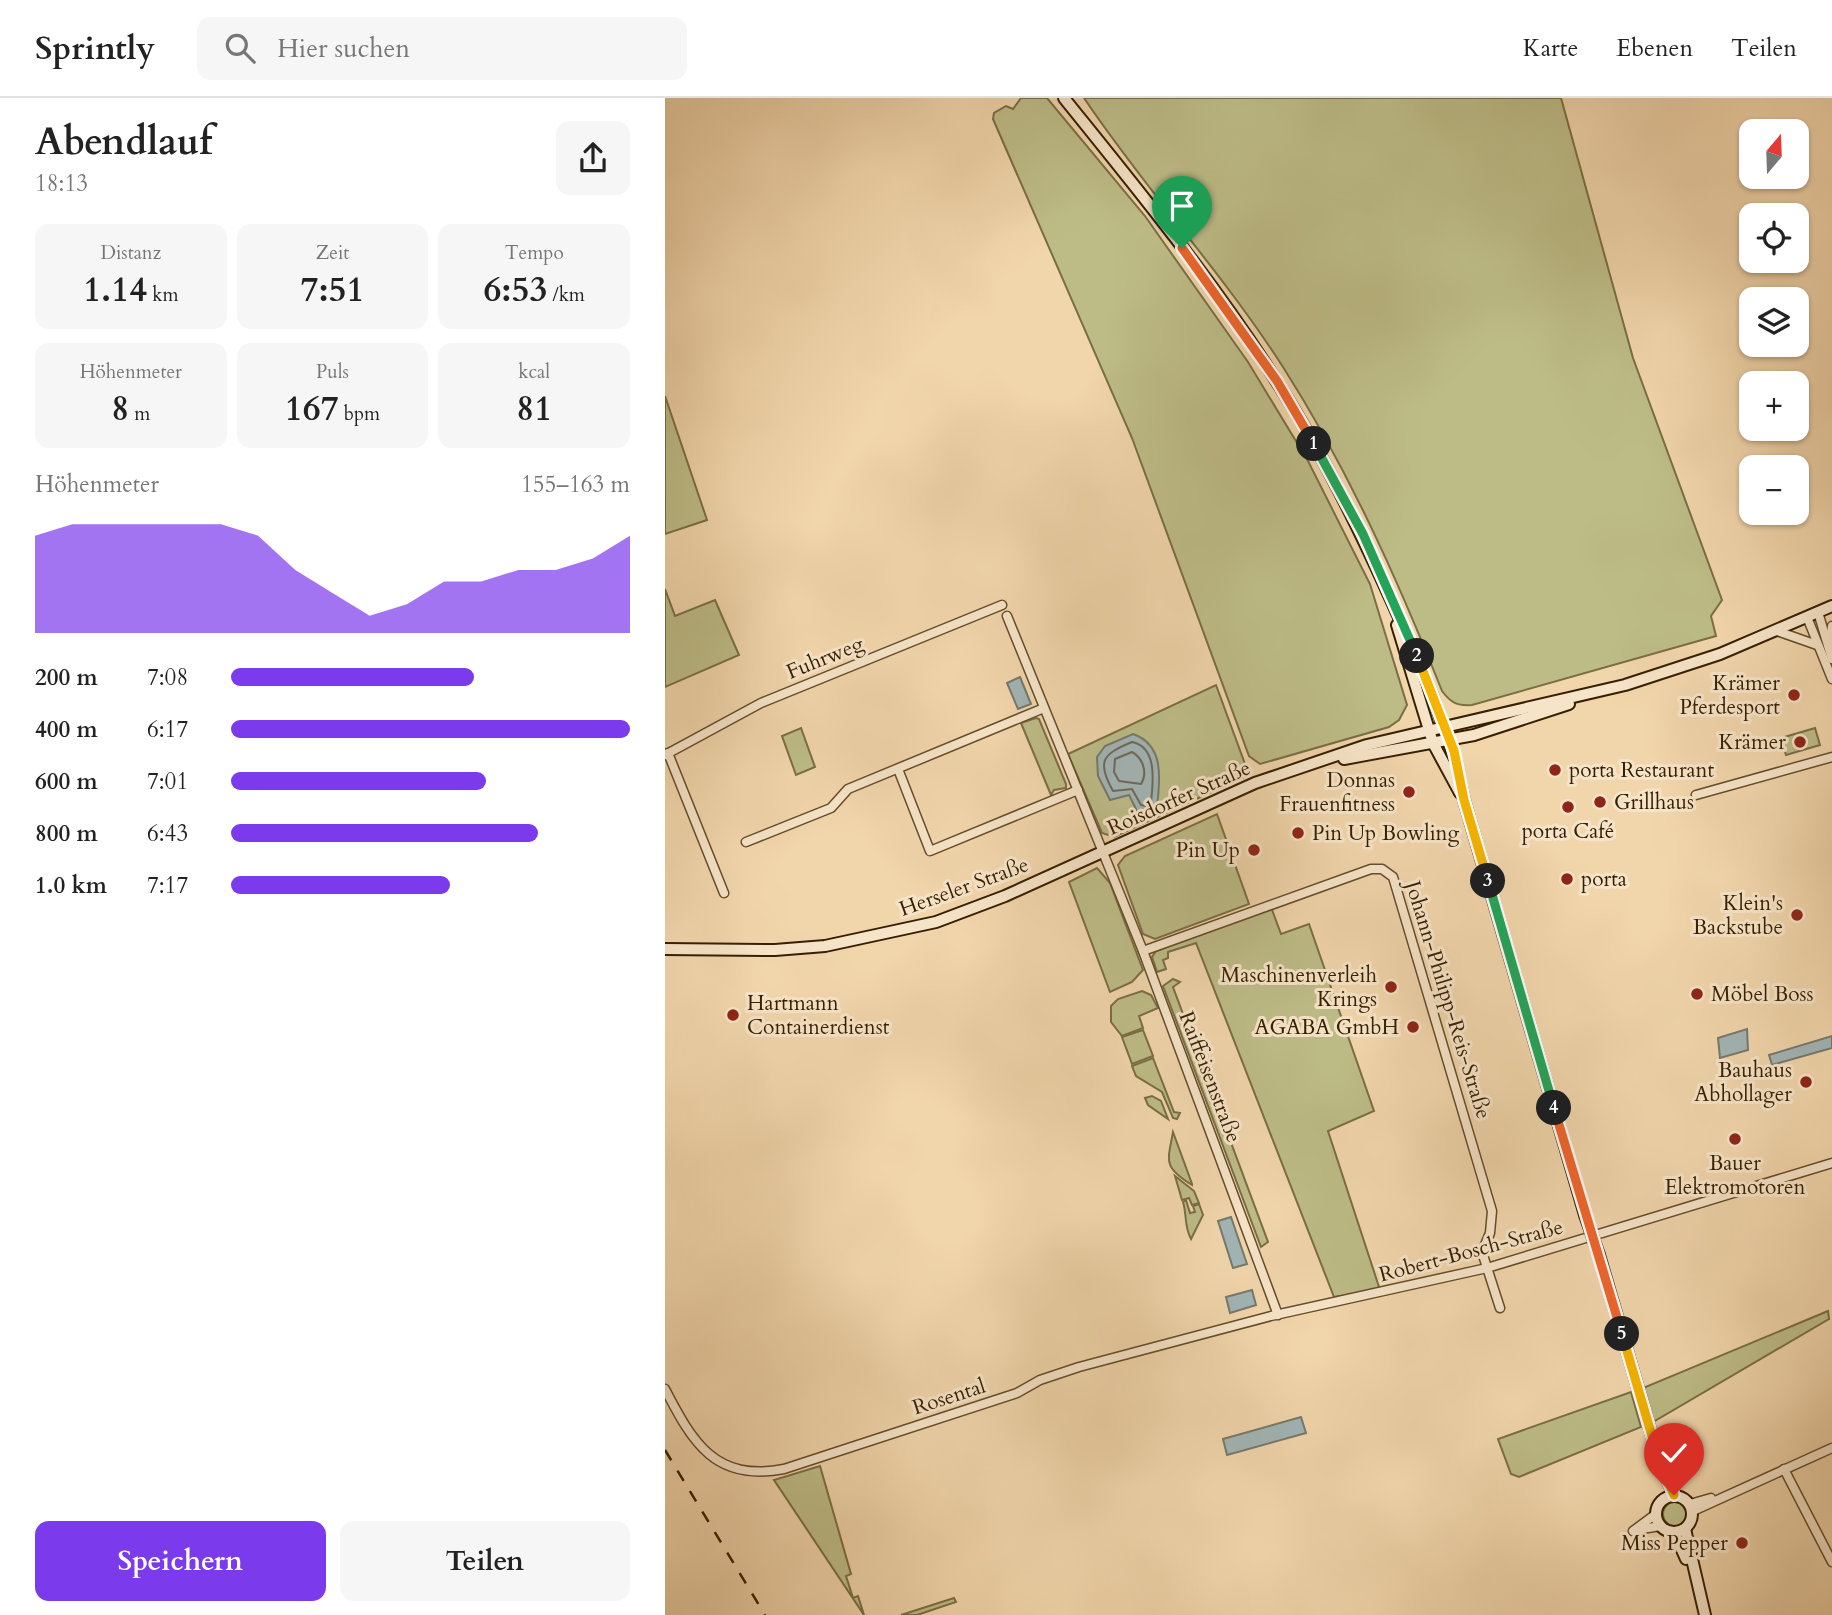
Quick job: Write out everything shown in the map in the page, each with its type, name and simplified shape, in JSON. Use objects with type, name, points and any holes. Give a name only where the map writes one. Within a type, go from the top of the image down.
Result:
[{"type":"main road","points":[[1064,98],[1227,308],[1277,381],[1363,534],[1450,739],[1464,800],[1669,1496],[1691,1508],[1690,1523],[1679,1530],[1660,1526],[1656,1514],[1658,1504],[1669,1496]]},
{"type":"main road","points":[[1388,592],[1433,743],[1464,800]]},
{"type":"main road","name":"Roisdorfer Straße","points":[[1104,852],[1214,800],[1310,765],[1367,746],[1588,696],[1669,672],[1777,631],[1832,606]]},
{"type":"main road","name":"Roisdorfer Straße","points":[[1310,765],[1450,739],[1544,714],[1588,696]]},
{"type":"main road","name":"Herseler Straße","points":[[665,949],[775,950],[875,937],[954,916],[1104,852]]},
{"type":"main road","points":[[1679,1530],[1705,1615]]},
{"type":"street","name":"Fuhrweg","points":[[667,754],[761,703],[1002,605]]},
{"type":"street","points":[[1812,614],[1829,643],[1832,659]]},
{"type":"street","points":[[1812,614],[1817,645],[1832,679]]},
{"type":"street","name":"Raiffeisenstraße","points":[[1007,616],[1143,951],[1277,1315]]},
{"type":"street","points":[[1829,643],[1832,626]]},
{"type":"street","points":[[1777,631],[1817,645]]},
{"type":"street","points":[[746,842],[831,808],[848,789],[1044,708]]},
{"type":"street","points":[[667,754],[724,893]]},
{"type":"street","points":[[1696,795],[1832,757]]},
{"type":"street","points":[[898,769],[930,851],[1078,790]]},
{"type":"street","name":"Johann-Philipp-Reis-Straße","points":[[1143,951],[1371,869],[1387,872],[1392,877],[1492,1211],[1489,1233],[1482,1252],[1500,1308]]},
{"type":"street","name":"Robert-Bosch-Straße","points":[[1277,1315],[1487,1268],[1832,1163]]},
{"type":"street","name":"Rosental","points":[[665,1389],[697,1445],[709,1456],[743,1472],[770,1472],[1017,1392],[1053,1375],[1277,1315]]},
{"type":"street","points":[[1691,1508],[1832,1448]]},
{"type":"street","points":[[1784,1469],[1832,1562]]},
{"type":"street","points":[[1656,1514],[1633,1531],[1660,1526]]},
{"type":"shaded area","points":[[1021,98],[1047,98],[1145,216],[1248,362],[1308,461],[1370,584],[1407,705],[1399,720],[1389,727],[1260,764],[1249,756],[1132,438],[993,119],[994,113],[1006,106],[1013,109]]},
{"type":"shaded area","points":[[1084,98],[1561,98],[1633,358],[1722,600],[1711,616],[1716,636],[1472,705],[1458,704],[1448,698],[1442,691],[1370,525],[1307,406],[1235,298]]},
{"type":"shaded area","points":[[665,396],[707,520],[665,534]]},
{"type":"shaded area","points":[[665,589],[675,616],[715,600],[739,655],[665,687]]},
{"type":"shaded area","points":[[1216,685],[1245,764],[1244,777],[1114,837],[1102,833],[1068,754]]},
{"type":"shaded area","points":[[1039,719],[1066,784],[1066,788],[1054,790],[1051,795],[1021,723]]},
{"type":"shaded area","points":[[801,728],[815,767],[796,775],[782,736]]},
{"type":"shaded area","name":"Krämer","points":[[1815,728],[1820,745],[1786,755],[1781,738]]},
{"type":"shaded area","points":[[1217,814],[1249,904],[1155,939],[1143,934],[1118,865],[1125,856]]},
{"type":"shaded area","points":[[1097,868],[1110,883],[1143,970],[1132,982],[1110,992],[1069,882]]},
{"type":"shaded area","points":[[1271,907],[1281,934],[1309,924],[1374,1111],[1328,1131],[1380,1290],[1334,1297],[1196,943],[1168,952],[1168,958],[1163,960],[1166,969],[1157,972],[1152,957],[1156,951]]},
{"type":"shaded area","points":[[1173,979],[1180,982],[1173,987],[1268,1242],[1261,1247],[1163,986]]},
{"type":"shaded area","points":[[1142,991],[1151,995],[1158,1008],[1139,1016],[1143,1028],[1122,1036],[1111,1022],[1111,1006],[1118,999]]},
{"type":"shaded area","points":[[1143,1030],[1153,1056],[1132,1064],[1122,1037]]},
{"type":"shaded area","points":[[1153,1058],[1174,1112],[1180,1113],[1177,1119],[1173,1118],[1162,1092],[1136,1076],[1132,1066]]},
{"type":"shaded area","points":[[1152,1096],[1161,1101],[1168,1119],[1148,1105],[1145,1098]]},
{"type":"shaded area","points":[[1173,1132],[1192,1185],[1171,1168],[1169,1157]]},
{"type":"shaded area","points":[[1175,1176],[1194,1191],[1199,1203],[1192,1205],[1189,1198],[1182,1200]]},
{"type":"shaded area","points":[[1186,1200],[1190,1213],[1195,1212],[1193,1206],[1199,1204],[1203,1215],[1191,1239],[1183,1202]]},
{"type":"shaded area","points":[[1828,1311],[1829,1319],[1653,1422],[1643,1388]]},
{"type":"shaded area","points":[[1631,1392],[1641,1427],[1519,1477],[1511,1474],[1498,1439]]},
{"type":"shaded area","points":[[820,1466],[851,1574],[846,1576],[853,1598],[858,1596],[864,1615],[774,1480]]},
{"type":"shaded area","points":[[1675,1502],[1684,1505],[1687,1514],[1684,1523],[1675,1526],[1666,1523],[1663,1514],[1666,1505]]},
{"type":"shaded area","points":[[954,1598],[956,1602],[917,1615],[901,1615]]},
{"type":"water","points":[[1020,677],[1031,704],[1018,709],[1007,683]]},
{"type":"water","points":[[1133,734],[1151,746],[1158,764],[1157,807],[1148,813],[1138,813],[1129,795],[1110,800],[1098,776],[1097,757],[1105,746]]},
{"type":"water","points":[[1747,1029],[1748,1050],[1720,1058],[1718,1038]]},
{"type":"water","points":[[1832,1036],[1832,1048],[1772,1065],[1769,1055]]},
{"type":"water","points":[[1231,1217],[1247,1264],[1233,1268],[1218,1221]]},
{"type":"water","points":[[1252,1290],[1256,1305],[1230,1313],[1226,1297]]},
{"type":"water","points":[[1301,1417],[1306,1433],[1227,1455],[1223,1439]]},
{"type":"railway","points":[[665,1450],[765,1615]]},
{"type":"place","name":"Krämer Pferdesport","points":[[1794,695]]},
{"type":"place","name":"Krämer","points":[[1800,742]]},
{"type":"place","name":"porta Restaurant","points":[[1555,770]]},
{"type":"place","name":"Donnas Frauenfitness","points":[[1409,792]]},
{"type":"place","name":"Grillhaus","points":[[1600,802]]},
{"type":"place","name":"porta Café","points":[[1568,807]]},
{"type":"place","name":"Pin Up Bowling","points":[[1298,833]]},
{"type":"place","name":"Pin Up","points":[[1254,850]]},
{"type":"place","name":"porta","points":[[1567,879]]},
{"type":"place","name":"Klein's Backstube","points":[[1797,915]]},
{"type":"place","name":"Maschinenverleih Krings","points":[[1391,987]]},
{"type":"place","name":"Möbel Boss","points":[[1697,994]]},
{"type":"place","name":"Hartmann Containerdienst","points":[[733,1015]]},
{"type":"place","name":"AGABA GmbH","points":[[1413,1027]]},
{"type":"place","name":"Bauhaus Abhollager","points":[[1806,1082]]},
{"type":"place","name":"Bauer Elektromotoren","points":[[1735,1139]]},
{"type":"place","name":"Miss Pepper","points":[[1742,1543]]},
{"type":"route","points":[[1182,248],[1277,381],[1322,457],[1363,534],[1420,664],[1454,751],[1464,800],[1585,1215],[1659,1460],[1674,1495]]}]
